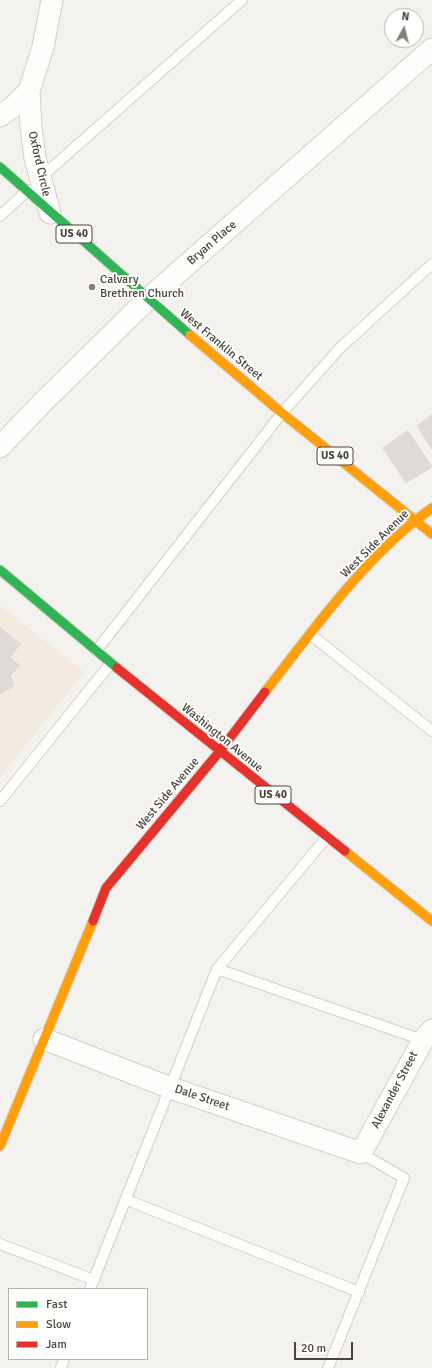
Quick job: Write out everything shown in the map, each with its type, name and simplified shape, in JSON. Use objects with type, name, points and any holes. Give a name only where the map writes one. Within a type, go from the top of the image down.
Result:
[{"type":"main road","points":[[0,168],[33,185]]},
{"type":"main road","name":"West Franklin Street","points":[[50,213],[148,300],[282,413],[432,534]]},
{"type":"main road","name":"West Side Avenue","points":[[0,1146],[106,888],[220,752],[310,634],[362,572],[415,520],[432,508]]},
{"type":"main road","name":"Washington Avenue","points":[[0,570],[96,652],[326,838],[432,921]]},
{"type":"street","name":"Oxford Circle","points":[[50,213],[33,185],[35,158],[30,128],[29,91],[43,46],[52,0]]},
{"type":"street","name":"Bryan Place","points":[[0,447],[44,401],[148,300],[432,49]]},
{"type":"street","name":"Oxford Circle","points":[[0,116],[14,106],[29,91]]},
{"type":"street","name":"Alexander Street","points":[[361,1153],[427,1035]]},
{"type":"street","name":"Dale Street","points":[[44,1039],[171,1088],[361,1153]]},
{"type":"lane","points":[[0,216],[242,0]]},
{"type":"lane","points":[[96,652],[282,413],[340,348],[432,264]]},
{"type":"lane","points":[[310,634],[432,731]]},
{"type":"lane","points":[[0,801],[111,663]]},
{"type":"lane","points":[[0,1244],[92,1284],[127,1200],[217,968],[326,838]]},
{"type":"lane","points":[[217,968],[427,1035]]},
{"type":"lane","points":[[328,1368],[404,1178],[361,1153]]},
{"type":"lane","points":[[127,1200],[359,1292]]},
{"type":"shaded area","points":[[0,605],[84,672],[0,777]]},
{"type":"building","points":[[432,415],[432,449],[417,426]]},
{"type":"building","points":[[408,431],[432,467],[406,483],[383,448]]},
{"type":"building","points":[[0,628],[20,644],[10,658],[19,665],[10,677],[14,686],[0,694]]},
{"type":"traffic: fast","points":[[0,167],[190,335]]},
{"type":"traffic: fast","points":[[0,570],[117,668]]},
{"type":"traffic: slow","points":[[190,335],[282,413],[432,534]]},
{"type":"traffic: slow","points":[[265,692],[342,594],[385,547],[432,508]]},
{"type":"traffic: slow","points":[[345,851],[432,921]]},
{"type":"traffic: slow","points":[[0,1146],[93,921]]},
{"type":"traffic: jam","points":[[117,668],[345,851]]},
{"type":"traffic: jam","points":[[93,921],[106,888],[220,751],[265,692]]},
{"type":"place","name":"Calvary Brethren Church","points":[[92,287]]}]
